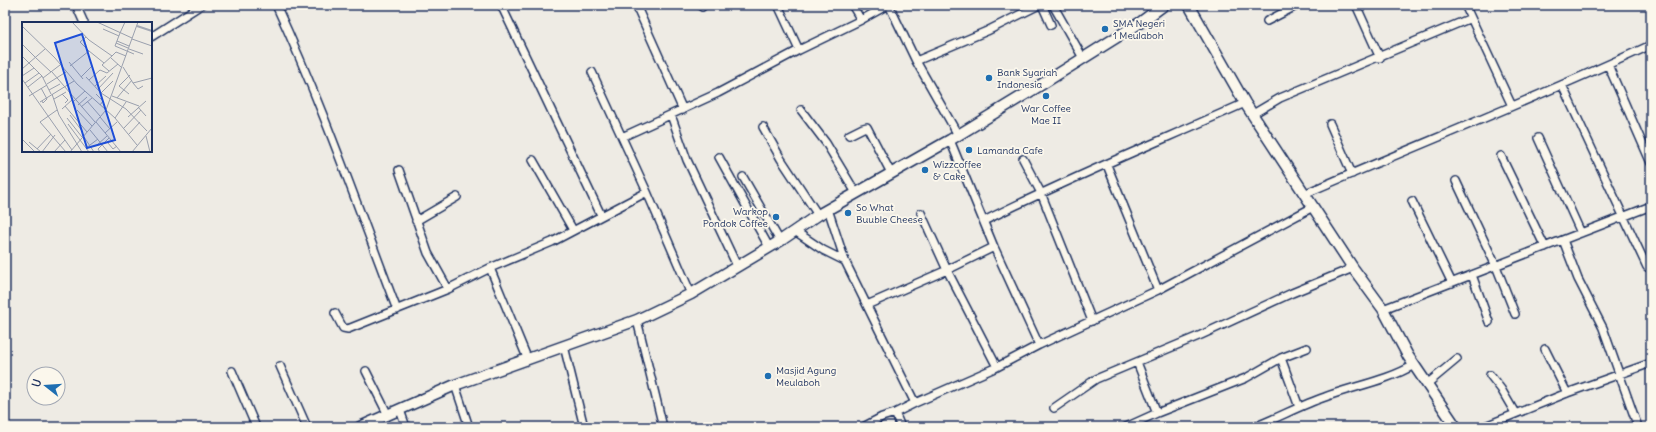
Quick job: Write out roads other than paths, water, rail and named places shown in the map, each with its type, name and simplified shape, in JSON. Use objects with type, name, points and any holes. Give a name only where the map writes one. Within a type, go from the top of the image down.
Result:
[{"type":"highway","points":[[1189,5],[1245,103],[1353,268],[1383,309],[1414,365],[1456,427]]},
{"type":"highway","points":[[360,427],[455,385],[637,320],[691,294],[780,241],[794,230],[828,209],[954,137],[1165,6]]},
{"type":"street","points":[[76,5],[84,22]]},
{"type":"street","points":[[152,36],[201,5]]},
{"type":"street","points":[[276,5],[290,36],[346,177],[397,310]]},
{"type":"street","points":[[636,5],[683,110]]},
{"type":"street","points":[[778,5],[799,50]]},
{"type":"street","points":[[852,5],[861,20]]},
{"type":"street","points":[[622,136],[683,110],[718,93],[889,5],[954,137],[994,247],[1039,345]]},
{"type":"street","points":[[916,61],[987,31],[1040,5],[1051,26]]},
{"type":"street","points":[[1053,5],[1083,58]]},
{"type":"street","points":[[1267,21],[1298,5]]},
{"type":"street","points":[[1356,5],[1380,58]]},
{"type":"street","points":[[1465,5],[1512,106]]},
{"type":"street","points":[[502,9],[601,215]]},
{"type":"street","points":[[1253,114],[1280,98],[1380,58],[1471,18]]},
{"type":"street","points":[[1304,194],[1651,46]]},
{"type":"street","points":[[1608,64],[1651,163]]},
{"type":"street","points":[[592,72],[622,136],[691,294]]},
{"type":"street","points":[[1562,85],[1647,267]]},
{"type":"street","points":[[984,221],[1041,193],[1245,103]]},
{"type":"street","points":[[801,110],[826,143],[856,193]]},
{"type":"street","points":[[671,115],[687,160],[737,266]]},
{"type":"street","points":[[1330,124],[1352,174]]},
{"type":"street","points":[[763,127],[781,159],[818,215]]},
{"type":"street","points":[[849,135],[867,127],[891,173]]},
{"type":"street","points":[[1538,138],[1581,233]]},
{"type":"street","points":[[1501,156],[1544,247]]},
{"type":"street","points":[[719,157],[769,247]]},
{"type":"street","points":[[1023,159],[1041,193],[1092,321]]},
{"type":"street","points":[[533,160],[573,230]]},
{"type":"street","points":[[1107,165],[1158,290]]},
{"type":"street","points":[[399,170],[428,253],[448,288]]},
{"type":"street","points":[[743,176],[780,241]]},
{"type":"street","points":[[1456,181],[1496,266],[1515,314]]},
{"type":"street","points":[[335,313],[344,328],[348,329],[397,310],[552,242],[646,192]]},
{"type":"street","points":[[416,221],[456,197]]},
{"type":"street","points":[[1412,202],[1452,283]]},
{"type":"street","points":[[1383,309],[1651,206]]},
{"type":"street","points":[[863,427],[882,417],[895,414],[915,403],[997,367],[1039,345],[1158,290],[1313,207]]},
{"type":"street","points":[[828,209],[844,261],[915,403]]},
{"type":"street","points":[[921,213],[947,270],[997,367]]},
{"type":"street","points":[[794,230],[823,250],[844,261]]},
{"type":"street","points":[[1563,240],[1578,279],[1603,328],[1638,427]]},
{"type":"street","points":[[866,305],[947,270],[994,247]]},
{"type":"street","points":[[490,268],[528,360]]},
{"type":"street","points":[[1054,408],[1096,379],[1201,335],[1292,293],[1353,268]]},
{"type":"street","points":[[1472,275],[1489,322]]},
{"type":"street","points":[[637,320],[663,427]]},
{"type":"street","points":[[564,346],[584,427]]},
{"type":"street","points":[[1126,427],[1157,413],[1246,378],[1281,358],[1307,348]]},
{"type":"street","points":[[1545,349],[1567,393]]},
{"type":"street","points":[[1281,358],[1299,407]]},
{"type":"street","points":[[1428,384],[1457,358]]},
{"type":"street","points":[[1137,362],[1157,413]]},
{"type":"street","points":[[1483,427],[1567,393],[1651,363]]},
{"type":"street","points":[[1254,427],[1269,424],[1299,407],[1326,396],[1402,372],[1414,365]]},
{"type":"street","points":[[280,366],[307,427]]},
{"type":"street","points":[[232,371],[256,427]]},
{"type":"street","points":[[366,371],[388,415]]},
{"type":"street","points":[[1490,375],[1501,389],[1515,413]]},
{"type":"street","points":[[455,385],[469,427]]},
{"type":"street","points":[[400,410],[406,427]]},
{"type":"street","points":[[895,414],[901,427]]},
{"type":"place","name":"SMA Negeri 1 Meulaboh","points":[[1105,29]]},
{"type":"place","name":"Bank Syariah Indonesia","points":[[989,78]]},
{"type":"place","name":"War Coffee Mae II","points":[[1046,96]]},
{"type":"place","name":"Lamanda Cafe","points":[[969,150]]},
{"type":"place","name":"Wizzcoffee & Cake","points":[[925,170]]},
{"type":"place","name":"So What Buuble Cheese","points":[[848,213]]},
{"type":"place","name":"Warkop Pondok Coffee","points":[[776,217]]},
{"type":"place","name":"Masjid Agung Meulaboh","points":[[768,376]]}]
